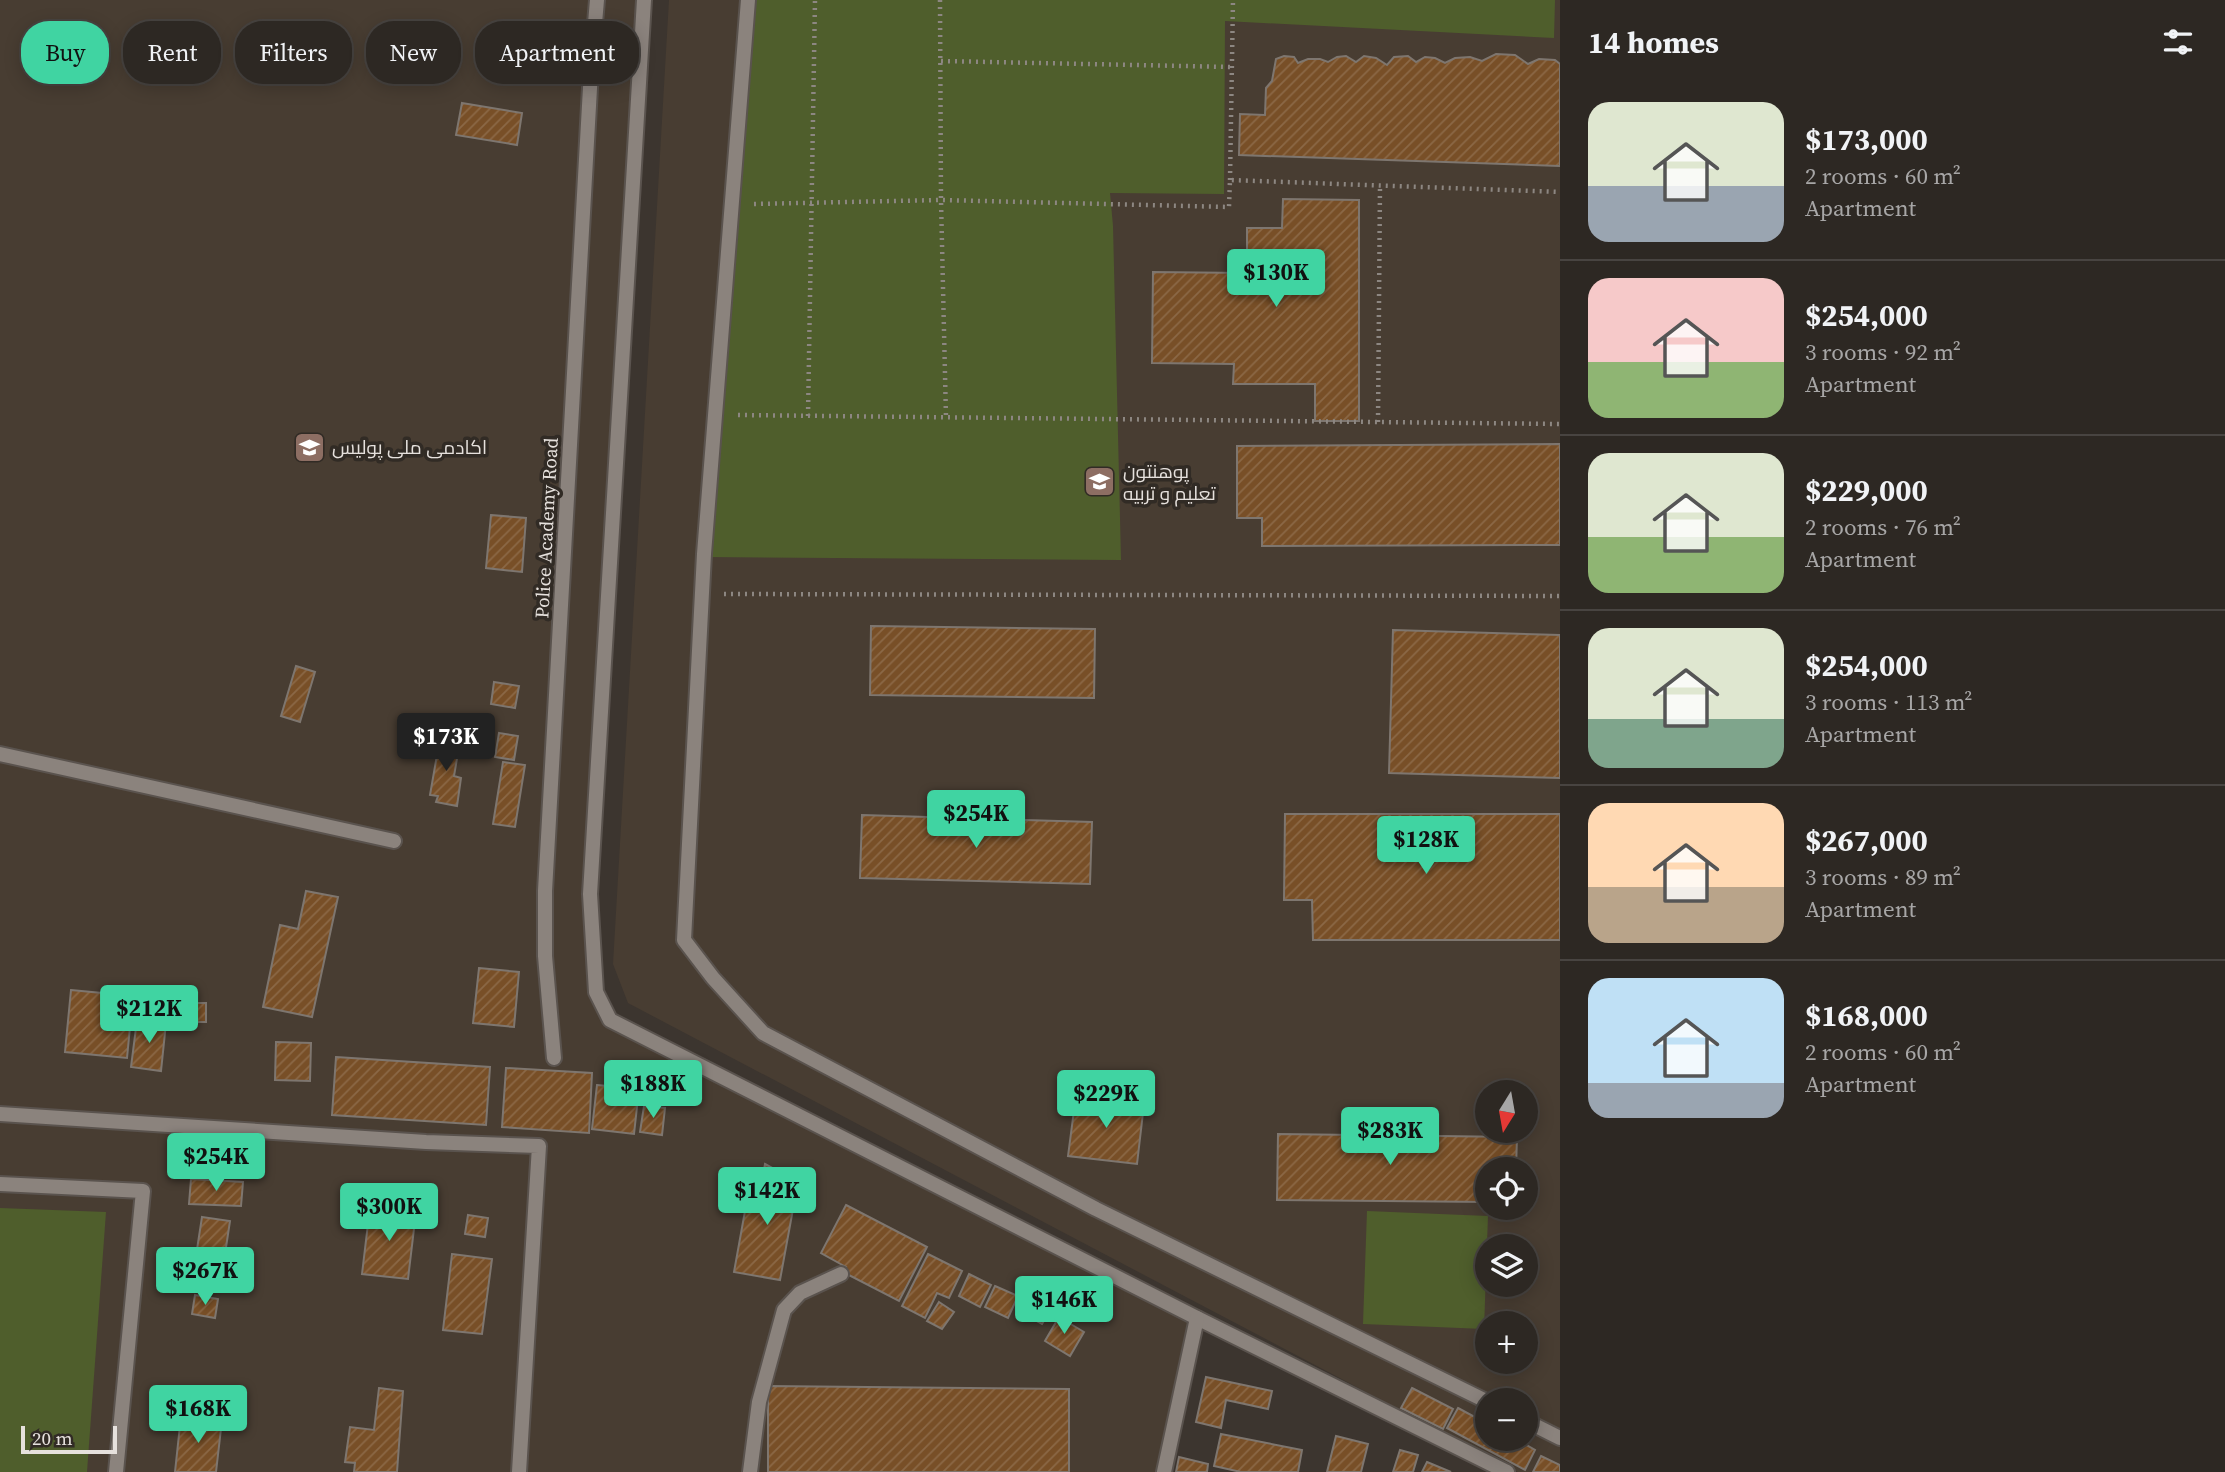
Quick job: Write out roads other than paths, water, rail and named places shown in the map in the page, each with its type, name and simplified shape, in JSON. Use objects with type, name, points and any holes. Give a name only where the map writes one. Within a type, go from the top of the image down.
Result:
[{"type":"street","name":"Police Academy Road","points":[[554,1059],[545,956],[545,891],[597,0]]},
{"type":"street","points":[[644,0],[590,894],[596,992],[610,1020],[1507,1472]]},
{"type":"street","points":[[748,0],[702,594],[684,940],[713,978],[763,1033],[1096,1209],[1475,1396]]},
{"type":"street","points":[[0,754],[394,841]]},
{"type":"street","points":[[0,1114],[426,1142],[539,1146],[519,1472]]},
{"type":"street","points":[[0,1184],[143,1191],[117,1472]]},
{"type":"street","points":[[750,1472],[759,1402],[784,1310],[800,1293],[841,1274]]},
{"type":"street","points":[[1164,1472],[1197,1318]]},
{"type":"street","points":[[1538,1427],[1560,1438]]},
{"type":"place","name":"اکادمی ملی پولیس","points":[[309,447]]},
{"type":"place","name":"پوهنتون تعلیم و تربیه","points":[[1100,482]]}]
